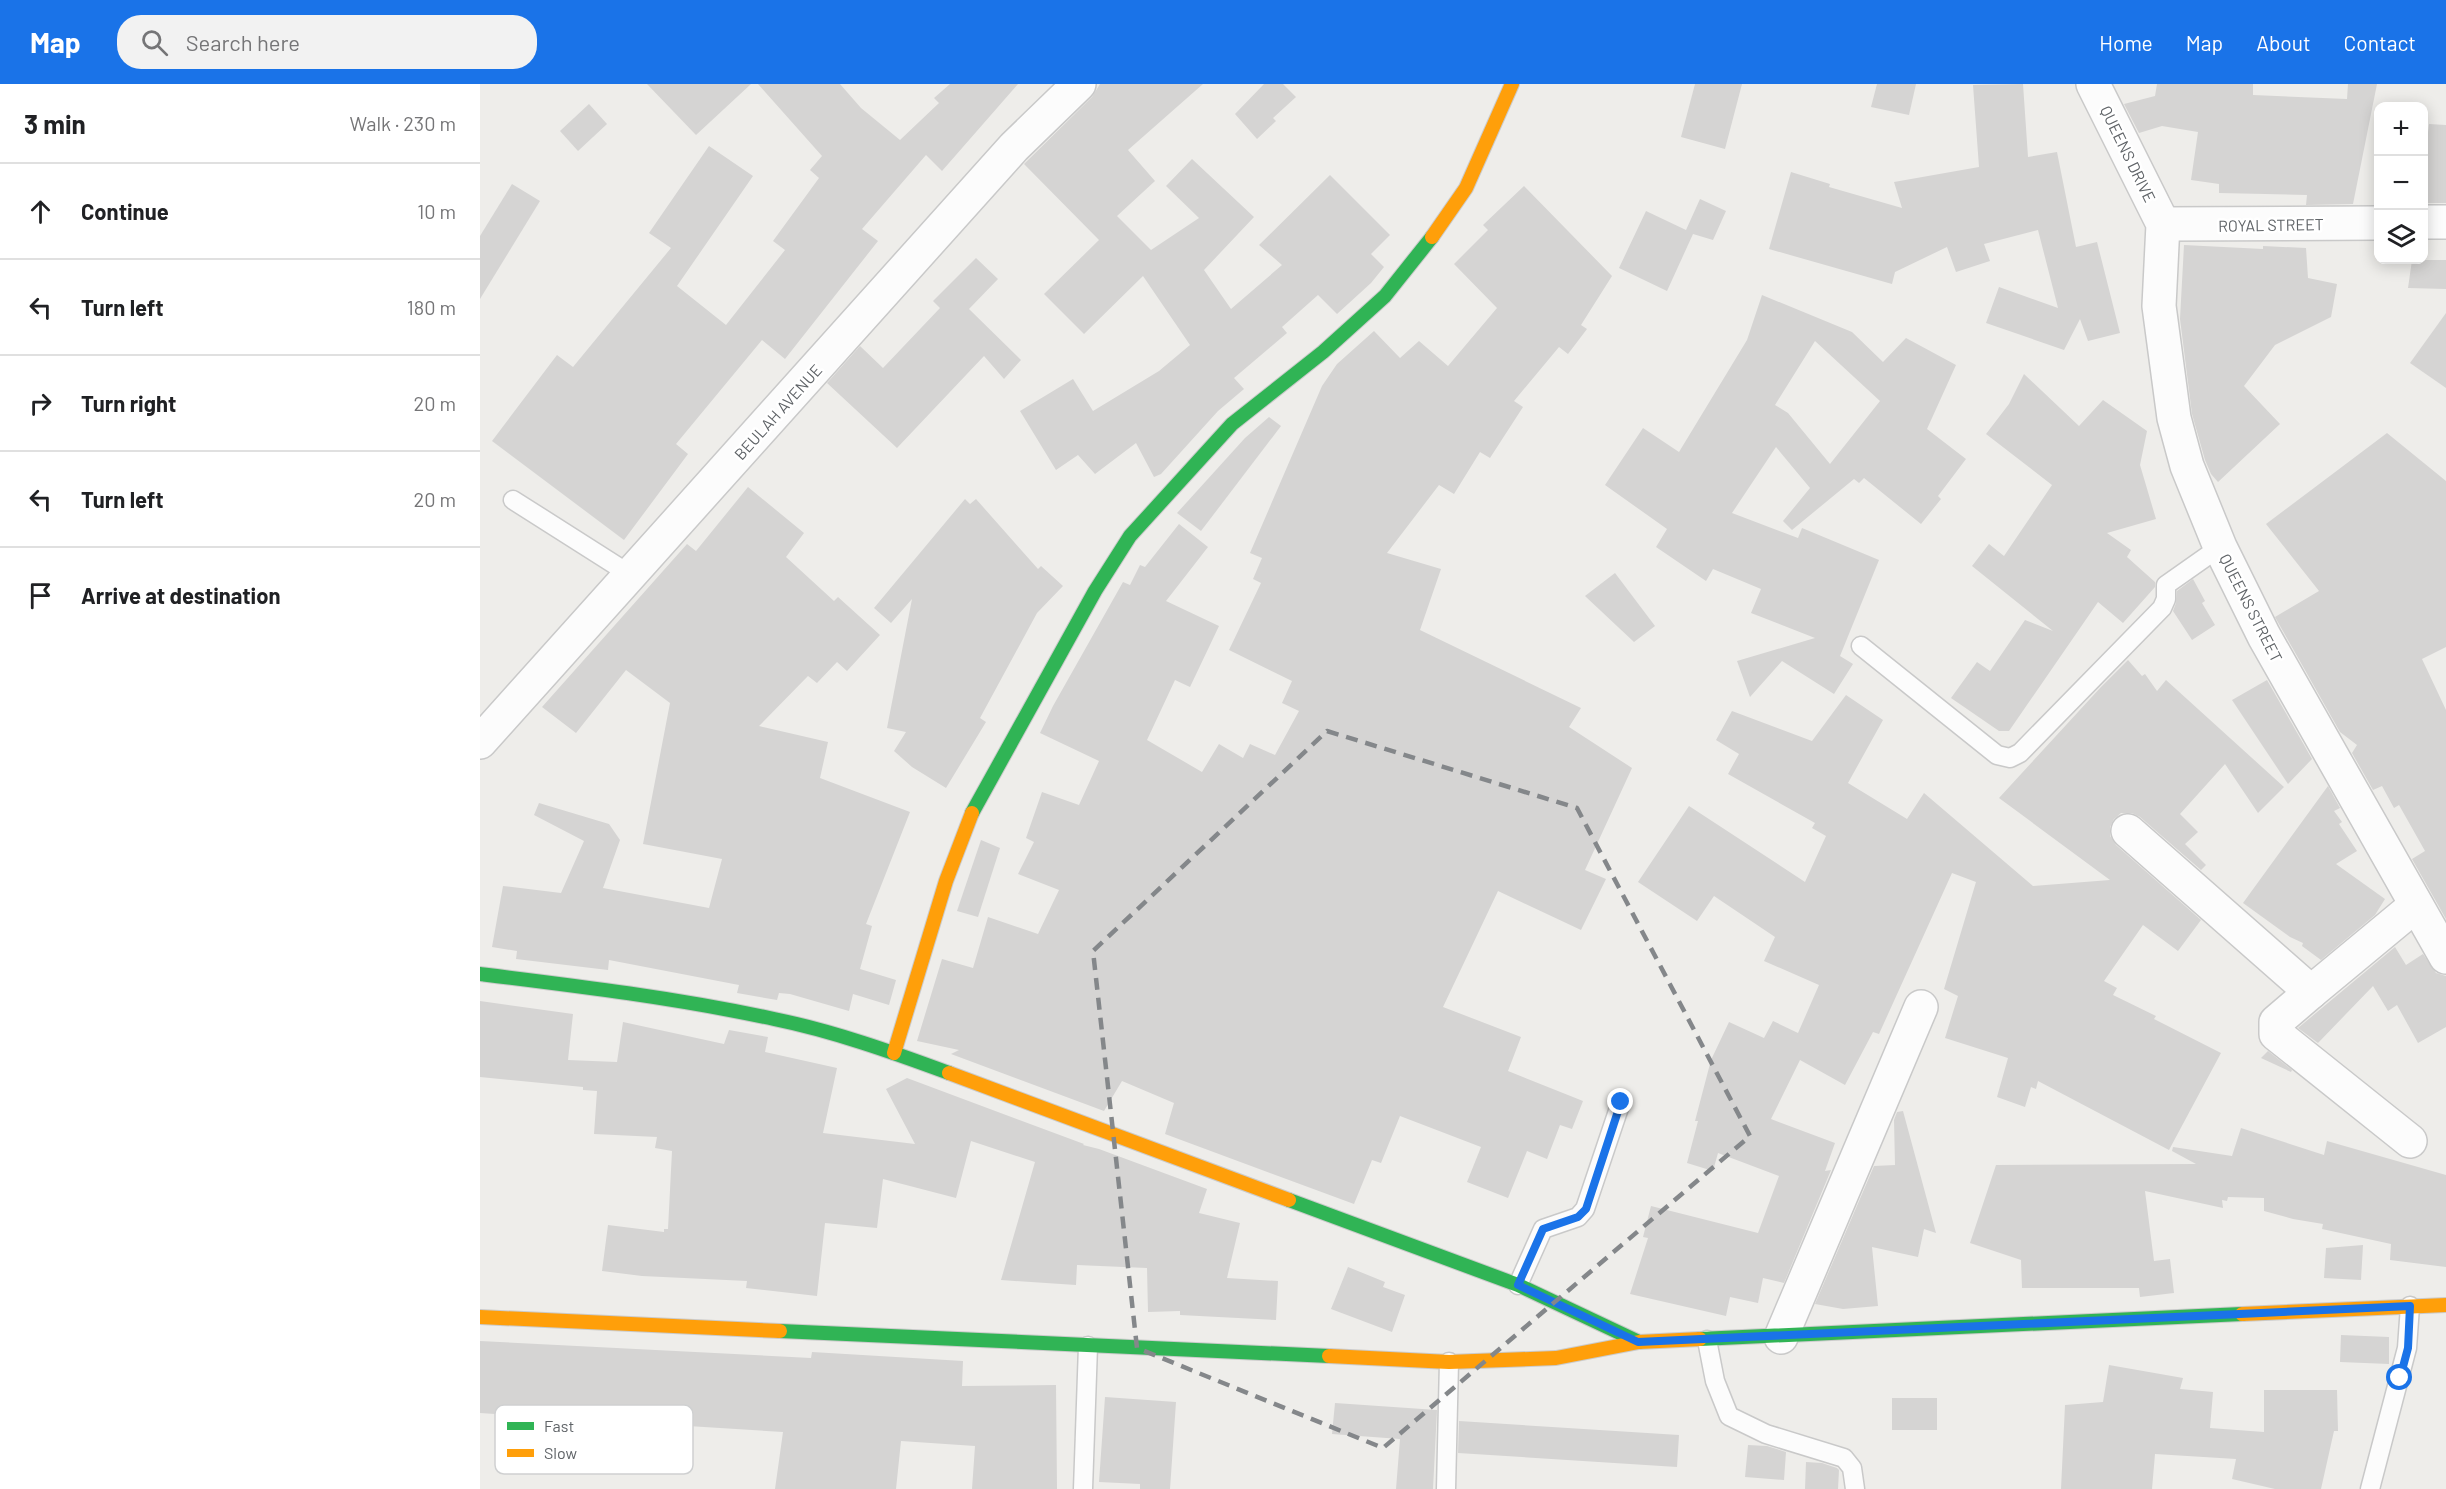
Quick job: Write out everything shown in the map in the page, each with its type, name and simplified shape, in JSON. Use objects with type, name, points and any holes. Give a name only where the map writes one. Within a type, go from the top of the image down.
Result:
[{"type":"street","name":"BEULAH AVENUE","points":[[480,742],[1014,147],[1079,84]]},
{"type":"street","points":[[894,1053],[946,881],[969,819],[1095,591],[1130,536],[1232,424],[1323,352],[1385,296],[1433,236],[1466,188],[1512,84]]},
{"type":"street","name":"QUEENS DRIVE","points":[[2093,84],[2163,224]]},
{"type":"street","points":[[2428,222],[2446,222]]},
{"type":"street","name":"ROYAL STREET","points":[[2163,224],[2202,226],[2374,223]]},
{"type":"street","name":"QUEENS STREET","points":[[2163,224],[2159,306],[2174,418],[2187,466],[2220,547],[2264,636],[2446,957]]},
{"type":"street","points":[[2128,831],[2311,993]]},
{"type":"street","points":[[2410,1142],[2276,1034],[2276,1022],[2416,905]]},
{"type":"street","points":[[480,974],[625,993],[776,1019],[894,1053],[1518,1285],[1638,1342]]},
{"type":"street","points":[[1781,1337],[1921,1007]]},
{"type":"street","points":[[480,1317],[1449,1362],[1556,1358],[1638,1342],[2446,1305]]},
{"type":"lane","points":[[513,500],[631,575]]},
{"type":"lane","points":[[1861,646],[1997,755],[2010,758],[2020,753],[2162,608],[2166,599],[2166,585],[2220,547]]},
{"type":"lane","points":[[1518,1285],[1543,1229],[1578,1217],[1586,1209],[1621,1102]]},
{"type":"lane","points":[[2370,1489],[2408,1348],[2410,1306]]},
{"type":"lane","points":[[1707,1340],[1715,1381],[1729,1416],[1766,1434],[1844,1458],[1852,1468],[1858,1487]]},
{"type":"lane","points":[[1083,1489],[1088,1346]]},
{"type":"lane","points":[[1446,1489],[1449,1362]]},
{"type":"highlighted area","points":[[1327,731],[1577,808],[1750,1136],[1383,1448],[1137,1348],[1093,951]]},
{"type":"building","points":[[647,84],[751,84],[696,135]]},
{"type":"building","points":[[758,84],[840,84],[861,108],[900,140],[939,103],[934,98],[950,84],[1018,84],[942,171],[926,155],[862,229],[878,241],[785,359],[762,340],[676,444],[688,454],[624,540],[492,441],[557,355],[573,367],[671,248],[649,233],[709,146],[753,176],[677,286],[726,325],[785,250],[773,241],[819,178],[810,170],[822,156]]},
{"type":"building","points":[[1100,84],[1203,84],[1128,150],[1155,181],[1117,216],[1151,250],[1199,218],[1166,186],[1192,159],[1254,217],[1204,270],[1231,309],[1282,265],[1259,245],[1330,175],[1390,235],[1371,254],[1384,267],[1371,283],[1337,314],[1318,295],[1282,327],[1287,333],[1234,378],[1244,389],[1218,411],[1161,474],[1154,477],[1136,443],[1095,474],[1078,455],[1056,470],[1020,411],[1073,379],[1093,411],[1159,371],[1190,345],[1143,276],[1084,334],[1044,294],[1099,240],[1024,164],[1092,97]]},
{"type":"building","points":[[1264,84],[1283,84],[1296,97],[1273,118],[1276,121],[1257,139],[1235,114]]},
{"type":"building","points":[[1695,84],[1742,84],[1725,149],[1681,137]]},
{"type":"building","points":[[1877,84],[1916,84],[1909,115],[1871,107]]},
{"type":"building","points":[[2023,84],[2028,157],[2057,152],[2076,247],[2097,242],[2120,333],[2088,341],[2080,319],[2064,350],[1986,323],[1999,287],[2058,308],[2038,230],[1984,244],[1990,261],[1956,272],[1947,247],[1895,272],[1892,284],[1769,249],[1791,172],[1830,184],[1829,187],[1902,208],[1894,182],[1979,167],[1973,85]]},
{"type":"building","points":[[2157,84],[2253,84],[2253,95],[2347,99],[2348,84],[2377,84],[2353,204],[2306,205],[2307,195],[2219,193],[2219,184],[2191,180],[2198,132],[2162,126],[2139,133],[2124,104],[2155,96]]},
{"type":"building","points":[[589,104],[607,124],[578,151],[560,131]]},
{"type":"building","points":[[2429,124],[2446,125],[2446,203],[2428,203]]},
{"type":"building","points":[[512,184],[540,201],[480,299],[480,236]]},
{"type":"building","points":[[1524,186],[1612,276],[1581,325],[1587,329],[1568,354],[1559,347],[1514,401],[1523,407],[1490,458],[1480,452],[1454,494],[1439,485],[1387,553],[1441,569],[1420,630],[1581,708],[1569,727],[1632,768],[1585,870],[1606,879],[1581,930],[1498,891],[1443,1007],[1521,1037],[1508,1071],[1583,1101],[1572,1129],[1560,1125],[1547,1159],[1527,1151],[1508,1198],[1467,1182],[1481,1147],[1400,1116],[1381,1163],[1372,1160],[1354,1204],[1165,1134],[1174,1103],[1122,1081],[1104,1111],[951,1054],[959,1050],[917,1041],[942,959],[973,968],[988,917],[1038,934],[1059,890],[1018,874],[1034,842],[1026,838],[1042,792],[1079,805],[1099,761],[1040,733],[1123,582],[1130,585],[1140,565],[1145,567],[1179,524],[1208,547],[1166,601],[1219,626],[1190,687],[1175,680],[1147,740],[1202,772],[1219,744],[1243,758],[1250,744],[1275,755],[1299,711],[1282,703],[1292,681],[1229,650],[1261,583],[1253,579],[1262,558],[1250,553],[1322,386],[1337,364],[1374,331],[1400,358],[1419,341],[1448,366],[1497,308],[1454,264],[1488,230],[1483,225]]},
{"type":"building","points":[[1700,199],[1726,211],[1713,240],[1693,234],[1667,291],[1619,268],[1646,211],[1686,230]]},
{"type":"building","points":[[2184,245],[2263,249],[2263,246],[2306,248],[2308,278],[2337,284],[2331,317],[2275,345],[2244,386],[2280,424],[2218,482],[2211,474],[2205,460],[2192,414],[2180,319]]},
{"type":"building","points":[[976,258],[998,279],[969,309],[1021,360],[1004,379],[984,356],[897,448],[827,383],[860,346],[883,368],[940,308],[933,301]]},
{"type":"building","points":[[2428,260],[2446,260],[2446,289],[2408,288],[2411,264],[2428,264]]},
{"type":"building","points":[[1762,295],[1852,332],[1883,362],[1906,338],[1956,365],[1927,429],[1966,459],[1938,496],[1941,499],[1921,524],[1864,478],[1859,483],[1854,479],[1792,530],[1783,521],[1810,488],[1776,447],[1732,513],[1798,538],[1802,528],[1879,560],[1840,656],[1853,664],[1834,694],[1782,661],[1750,697],[1737,661],[1815,638],[1751,613],[1761,589],[1713,569],[1706,581],[1656,547],[1667,529],[1605,485],[1643,428],[1679,452],[1747,340]],"holes":[[[1815,341],[1880,401],[1830,464],[1788,413],[1775,405]]]},
{"type":"building","points":[[2446,313],[2446,388],[2410,363]]},
{"type":"building","points":[[2024,374],[2079,426],[2103,400],[2147,431],[2140,465],[2156,519],[2107,533],[2131,550],[2127,557],[2155,582],[2155,587],[2123,623],[2098,602],[2009,731],[1999,731],[1951,698],[1977,662],[1990,671],[2025,620],[2053,631],[1972,566],[1989,544],[2004,556],[2052,485],[1986,434],[2009,404]]},
{"type":"building","points":[[1269,417],[1281,426],[1201,531],[1177,513],[1245,438]]},
{"type":"building","points":[[2387,433],[2446,481],[2446,647],[2422,659],[2446,710],[2446,919],[2412,859],[2425,851],[2399,805],[2394,808],[2382,786],[2373,790],[2352,753],[2357,745],[2340,732],[2275,617],[2319,591],[2266,524]]},
{"type":"building","points":[[748,487],[804,533],[786,557],[834,601],[838,597],[880,635],[847,671],[837,662],[817,683],[808,676],[759,726],[828,742],[820,778],[910,812],[866,924],[872,926],[860,969],[896,980],[889,1005],[853,994],[849,1011],[790,994],[779,993],[777,1000],[737,993],[739,985],[609,960],[608,970],[516,959],[517,951],[492,947],[503,886],[561,893],[584,841],[534,815],[539,803],[609,824],[620,840],[603,888],[709,908],[722,859],[643,844],[670,703],[626,670],[576,733],[542,707],[687,544],[696,551]]},
{"type":"building","points":[[965,499],[970,504],[976,499],[1038,569],[1041,566],[1063,586],[1037,613],[980,718],[986,722],[946,788],[912,767],[894,751],[906,732],[887,728],[912,599],[891,623],[874,608]]},
{"type":"building","points":[[1615,573],[1655,626],[1634,642],[1585,596]]},
{"type":"building","points":[[2193,579],[2205,601],[2202,603],[2215,625],[2192,640],[2173,611],[2177,591]]},
{"type":"building","points":[[2128,660],[2142,676],[2145,674],[2157,691],[2166,680],[2284,787],[2258,813],[2225,764],[2180,814],[2198,832],[2185,844],[2206,865],[2201,870],[2140,817],[2132,813],[2121,813],[2110,827],[2110,836],[2116,845],[2201,920],[2178,951],[2143,925],[2104,981],[2117,988],[2113,995],[2156,1016],[2154,1019],[2221,1053],[2169,1150],[2038,1081],[2036,1089],[2031,1087],[2025,1107],[1997,1097],[2008,1058],[1945,1038],[1958,996],[1944,989],[1976,882],[1952,873],[1879,1034],[1873,1032],[1845,1085],[1800,1060],[1771,1119],[1835,1143],[1825,1171],[1831,1170],[1784,1283],[1763,1278],[1758,1303],[1730,1297],[1726,1316],[1630,1294],[1648,1238],[1643,1237],[1651,1206],[1758,1233],[1779,1176],[1718,1153],[1713,1171],[1687,1163],[1698,1121],[1695,1121],[1711,1060],[1729,1022],[1764,1038],[1773,1021],[1798,1033],[1819,985],[1764,961],[1775,937],[1714,896],[1697,921],[1638,882],[1689,806],[1805,882],[1826,836],[1812,828],[1815,823],[1728,774],[1739,754],[1716,740],[1732,711],[1812,741],[1846,695],[1883,720],[1848,783],[1907,819],[1924,793],[2033,886],[2110,880],[1999,798]]},
{"type":"building","points":[[2267,680],[2312,759],[2288,784],[2232,700]]},
{"type":"building","points":[[2328,786],[2340,808],[2334,811],[2342,822],[2339,824],[2357,851],[2336,864],[2385,899],[2375,915],[2321,960],[2302,946],[2303,943],[2290,937],[2243,903]]},
{"type":"building","points":[[981,840],[1000,848],[978,917],[957,911]]},
{"type":"building","points":[[2395,947],[2406,965],[2423,954],[2436,973],[2446,976],[2446,1027],[2418,1043],[2397,1005],[2388,1011],[2373,986],[2318,1043],[2298,1028]]},
{"type":"building","points":[[480,1001],[573,1014],[568,1060],[617,1062],[623,1022],[724,1044],[729,1030],[768,1037],[765,1052],[837,1068],[823,1133],[915,1144],[886,1089],[907,1078],[1207,1189],[1199,1213],[1240,1223],[1227,1278],[1278,1281],[1276,1320],[1180,1315],[1180,1311],[1148,1312],[1147,1268],[1077,1265],[1076,1285],[1001,1280],[1035,1162],[971,1141],[956,1198],[883,1179],[877,1228],[825,1223],[817,1296],[746,1288],[747,1281],[642,1276],[602,1271],[608,1225],[664,1232],[664,1229],[668,1229],[672,1151],[655,1148],[657,1137],[594,1134],[597,1091],[583,1090],[583,1087],[480,1077]]},
{"type":"building","points":[[2268,1051],[2292,1070],[2291,1072],[2261,1058]]},
{"type":"building","points":[[1903,1111],[1936,1233],[1924,1229],[1918,1257],[1872,1247],[1878,1306],[1843,1309],[1815,1304],[1874,1166],[1895,1165],[1894,1120],[1897,1112]]},
{"type":"building","points":[[2241,1128],[2324,1155],[2327,1141],[2446,1175],[2446,1267],[2390,1260],[2391,1244],[2322,1229],[2323,1224],[2264,1211],[2264,1198],[2228,1197],[2227,1201],[2222,1200],[2223,1208],[2145,1191],[2154,1261],[2170,1259],[2174,1293],[2140,1297],[2139,1288],[2022,1288],[2021,1260],[1970,1243],[1996,1165],[2196,1164],[2172,1151],[2173,1147],[2232,1156]]},
{"type":"building","points":[[2363,1245],[2361,1280],[2324,1278],[2326,1248]]},
{"type":"building","points":[[1348,1267],[1385,1282],[1383,1287],[1405,1295],[1392,1332],[1331,1309]]},
{"type":"building","points":[[2341,1335],[2389,1337],[2389,1364],[2340,1362]]},
{"type":"building","points":[[480,1341],[811,1358],[812,1352],[963,1361],[962,1386],[1056,1385],[1057,1489],[972,1489],[975,1446],[901,1441],[896,1489],[775,1489],[783,1432],[693,1426],[693,1405],[495,1405],[495,1414],[480,1413]]},
{"type":"building","points":[[2109,1365],[2183,1378],[2180,1389],[2213,1392],[2210,1428],[2264,1432],[2264,1390],[2337,1390],[2338,1431],[2334,1431],[2321,1489],[2275,1489],[2232,1479],[2236,1459],[2155,1454],[2152,1489],[2061,1489],[2065,1405],[2103,1402]]},
{"type":"building","points":[[1105,1397],[1176,1402],[1170,1489],[1140,1489],[1140,1484],[1099,1482]]},
{"type":"building","points":[[1892,1398],[1937,1398],[1937,1430],[1892,1430]]},
{"type":"building","points":[[1335,1403],[1437,1410],[1433,1489],[1396,1489],[1400,1439],[1332,1434]]},
{"type":"building","points":[[1459,1421],[1679,1435],[1677,1467],[1458,1453]]},
{"type":"building","points":[[1748,1445],[1767,1446],[1786,1452],[1784,1480],[1745,1477]]},
{"type":"building","points":[[1806,1462],[1822,1463],[1837,1468],[1839,1470],[1838,1489],[1805,1489]]},
{"type":"traffic: fast","points":[[972,813],[1095,591],[1130,536],[1232,424],[1323,352],[1385,296],[1432,237]]},
{"type":"traffic: fast","points":[[480,974],[664,999],[774,1019],[840,1036],[949,1073]]},
{"type":"traffic: fast","points":[[1289,1200],[1518,1285],[1639,1342]]},
{"type":"traffic: fast","points":[[1700,1339],[2242,1314]]},
{"type":"traffic: fast","points":[[780,1331],[1329,1356]]},
{"type":"traffic: slow","points":[[1432,237],[1466,188],[1512,84]]},
{"type":"traffic: slow","points":[[894,1053],[946,881],[972,813]]},
{"type":"traffic: slow","points":[[949,1073],[1289,1200]]},
{"type":"traffic: slow","points":[[2242,1314],[2446,1305]]},
{"type":"traffic: slow","points":[[480,1317],[780,1331]]},
{"type":"traffic: slow","points":[[1329,1356],[1449,1362],[1556,1358],[1639,1342],[1700,1339]]},
{"type":"route","points":[[1621,1102],[1586,1209],[1578,1217],[1543,1229],[1518,1285],[1638,1342],[2410,1306],[2408,1348],[2400,1378]]}]
